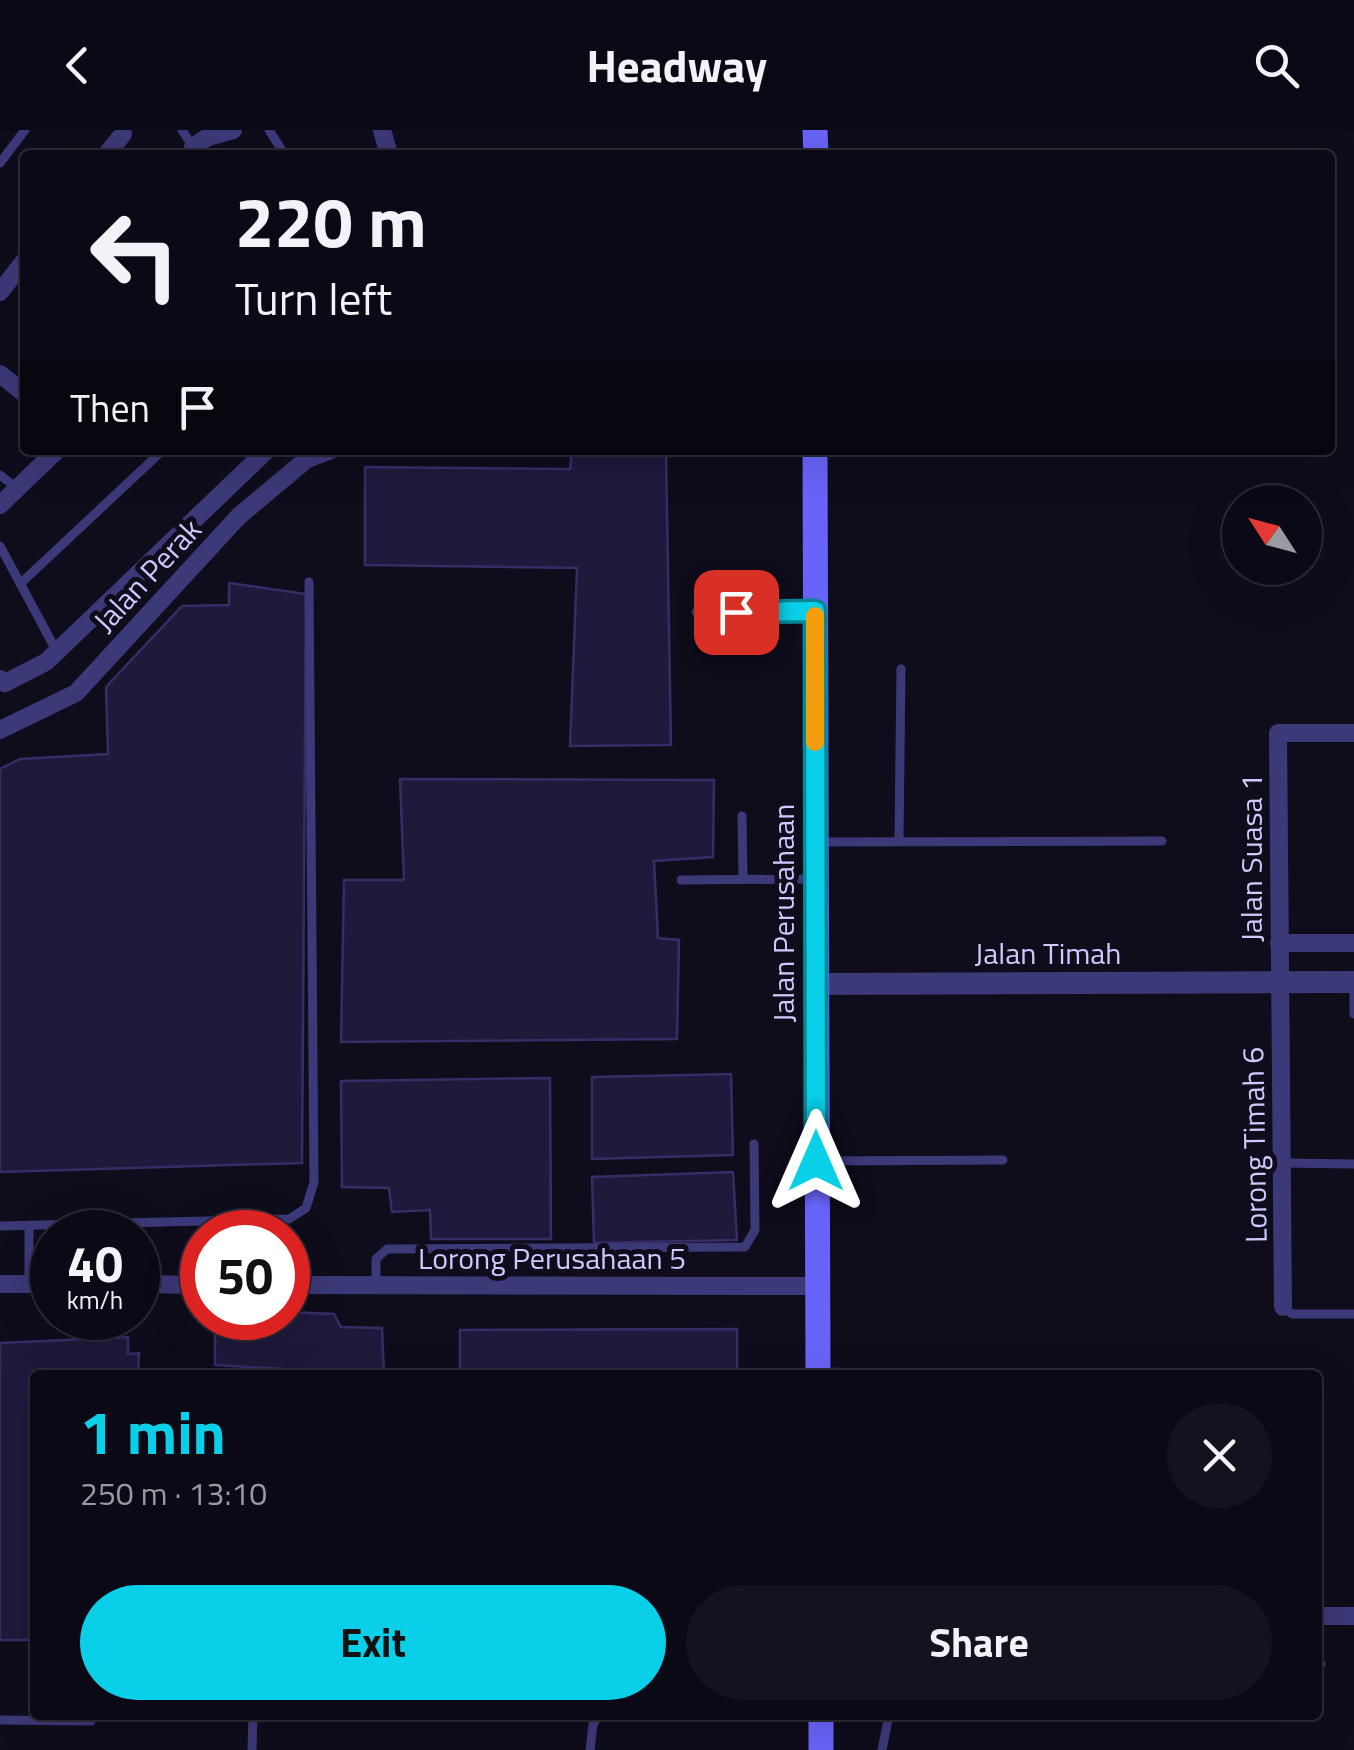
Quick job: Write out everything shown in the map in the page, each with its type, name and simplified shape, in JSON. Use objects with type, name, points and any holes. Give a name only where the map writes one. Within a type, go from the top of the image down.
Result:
[{"type":"main road","name":"Jalan Perusahaan","points":[[815,455],[818,1370]]},
{"type":"main road","points":[[821,1720],[821,1750]]},
{"type":"street","points":[[197,150],[208,136],[233,130]]},
{"type":"street","points":[[110,150],[123,134]]},
{"type":"street","points":[[0,505],[52,455]]},
{"type":"street","points":[[0,679],[4,683],[19,679],[57,652],[262,455]]},
{"type":"street","name":"Jalan Perak","points":[[0,730],[76,693],[240,516],[306,455]]},
{"type":"street","name":"Jalan Suasa 1","points":[[1279,983],[1278,734],[1354,733]]},
{"type":"street","points":[[1279,944],[1354,942]]},
{"type":"street","name":"Jalan Timah","points":[[816,984],[1354,982]]},
{"type":"street","name":"Lorong Timah 6","points":[[1279,983],[1283,1307]]},
{"type":"street","points":[[0,1284],[30,1284]]},
{"type":"street","name":"Lorong Perusahaan 5","points":[[310,1285],[817,1286]]},
{"type":"street","points":[[1322,1616],[1354,1616]]},
{"type":"lane","points":[[0,163],[26,130]]},
{"type":"lane","points":[[20,584],[157,455]]},
{"type":"lane","points":[[0,474],[17,488]]},
{"type":"lane","points":[[0,546],[57,652]]},
{"type":"lane","points":[[0,1226],[289,1219],[306,1208],[314,1182],[309,582]]},
{"type":"lane","points":[[696,612],[815,611]]},
{"type":"lane","points":[[899,840],[901,670]]},
{"type":"lane","points":[[742,816],[743,879]]},
{"type":"lane","points":[[816,842],[1162,840]]},
{"type":"lane","points":[[682,880],[816,879]]},
{"type":"lane","points":[[1354,982],[1354,1014]]},
{"type":"lane","points":[[376,1285],[376,1258],[386,1249],[745,1247],[755,1230],[754,1144]]},
{"type":"lane","points":[[816,1161],[1003,1160]]},
{"type":"lane","points":[[1282,1164],[1354,1164]]},
{"type":"lane","points":[[29,1226],[30,1284]]},
{"type":"lane","points":[[1283,1307],[1292,1314],[1354,1314]]},
{"type":"lane","points":[[0,1720],[91,1721]]},
{"type":"lane","points":[[252,1750],[253,1720]]},
{"type":"lane","points":[[590,1750],[596,1720]]},
{"type":"lane","points":[[882,1750],[887,1720]]},
{"type":"building","points":[[571,455],[666,455],[671,745],[570,746],[577,568],[365,565],[365,467],[570,469]]},
{"type":"building","points":[[229,583],[306,594],[302,1163],[0,1172],[0,769],[20,759],[108,754],[106,687],[182,606],[229,605]]},
{"type":"building","points":[[400,779],[714,780],[713,857],[654,861],[658,938],[679,940],[677,1039],[341,1042],[344,880],[404,880]]},
{"type":"building","points":[[731,1074],[733,1155],[592,1159],[592,1077]]},
{"type":"building","points":[[550,1078],[551,1239],[431,1239],[430,1210],[392,1212],[389,1188],[342,1187],[341,1081]]},
{"type":"building","points":[[733,1172],[737,1240],[594,1243],[592,1177]]},
{"type":"building","points":[[310,1313],[334,1314],[341,1327],[382,1328],[384,1370],[215,1365],[215,1340],[310,1340]]},
{"type":"building","points":[[737,1329],[737,1370],[460,1370],[460,1330]]},
{"type":"building","points":[[128,1340],[128,1354],[139,1353],[138,1370],[30,1370],[30,1640],[0,1640],[0,1343]]},
{"type":"slow traffic","points":[[815,616],[815,742]]},
{"type":"route","points":[[736,612],[815,611],[816,1161]]}]
